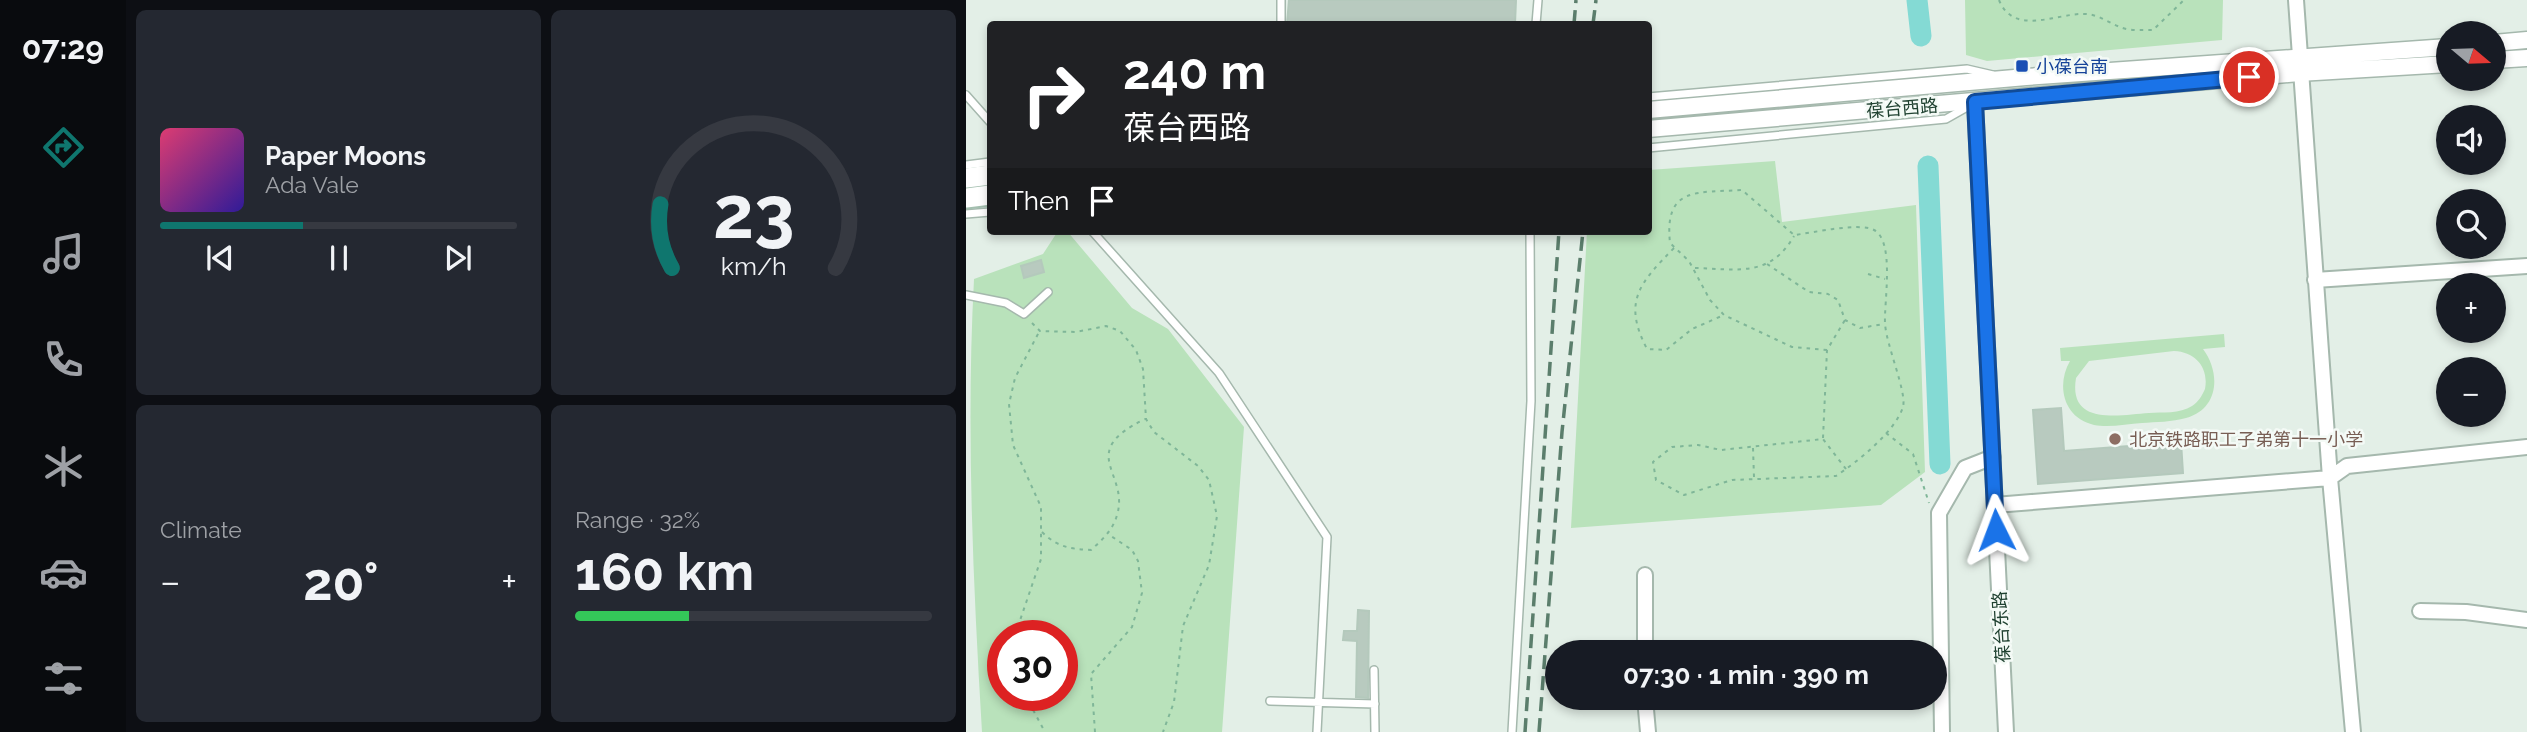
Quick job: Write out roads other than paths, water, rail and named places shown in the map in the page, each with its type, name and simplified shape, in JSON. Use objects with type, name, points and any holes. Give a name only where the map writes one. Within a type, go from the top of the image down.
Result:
[{"type":"main road","points":[[966,178],[987,176]]},
{"type":"main road","points":[[966,198],[987,195]]},
{"type":"street","points":[[2296,0],[2330,478],[2353,732]]},
{"type":"street","points":[[2506,42],[2527,40]]},
{"type":"street","name":"葆台西路","points":[[1652,130],[1975,102],[2436,48]]},
{"type":"street","points":[[2506,60],[2527,58]]},
{"type":"street","name":"葆台西路","points":[[1652,110],[2011,79],[2299,65],[2436,64]]},
{"type":"street","name":"葆台东路","points":[[1975,102],[2006,732]]},
{"type":"street","points":[[2315,280],[2527,266]]},
{"type":"street","points":[[1995,505],[2330,478],[2347,466],[2527,447]]},
{"type":"street","points":[[1942,732],[1939,513],[1965,468],[1993,457]]},
{"type":"street","points":[[1645,575],[1645,640]]},
{"type":"street","points":[[2420,611],[2466,612],[2527,620]]},
{"type":"street","points":[[1645,710],[1645,730],[1648,732]]},
{"type":"lane","points":[[1281,21],[1282,0]]},
{"type":"lane","points":[[1536,21],[1538,0]]},
{"type":"lane","points":[[1652,97],[1967,69],[2011,79]]},
{"type":"lane","points":[[966,95],[987,119]]},
{"type":"lane","points":[[1652,148],[1945,119],[1975,102]]},
{"type":"lane","points":[[966,165],[987,162]]},
{"type":"lane","points":[[966,214],[987,212]]},
{"type":"lane","points":[[1096,235],[1219,373],[1327,537],[1317,732]]},
{"type":"lane","points":[[1512,732],[1531,401],[1531,235]]},
{"type":"lane","points":[[966,295],[1006,303],[1024,314],[1048,292]]},
{"type":"lane","points":[[1374,670],[1376,732]]},
{"type":"lane","points":[[1270,701],[1375,704]]},
{"type":"waterway","points":[[1917,0],[1921,36]]},
{"type":"waterway","points":[[1928,166],[1940,464]]},
{"type":"railway","points":[[1574,21],[1576,0]]},
{"type":"railway","points":[[1593,21],[1596,0]]},
{"type":"railway","points":[[1525,732],[1559,235]]},
{"type":"railway","points":[[1539,732],[1562,432],[1583,235]]},
{"type":"place","name":"小葆台南","points":[[2022,66]]},
{"type":"place","name":"北京铁路职工子弟第十一小学","points":[[2115,439]]}]
